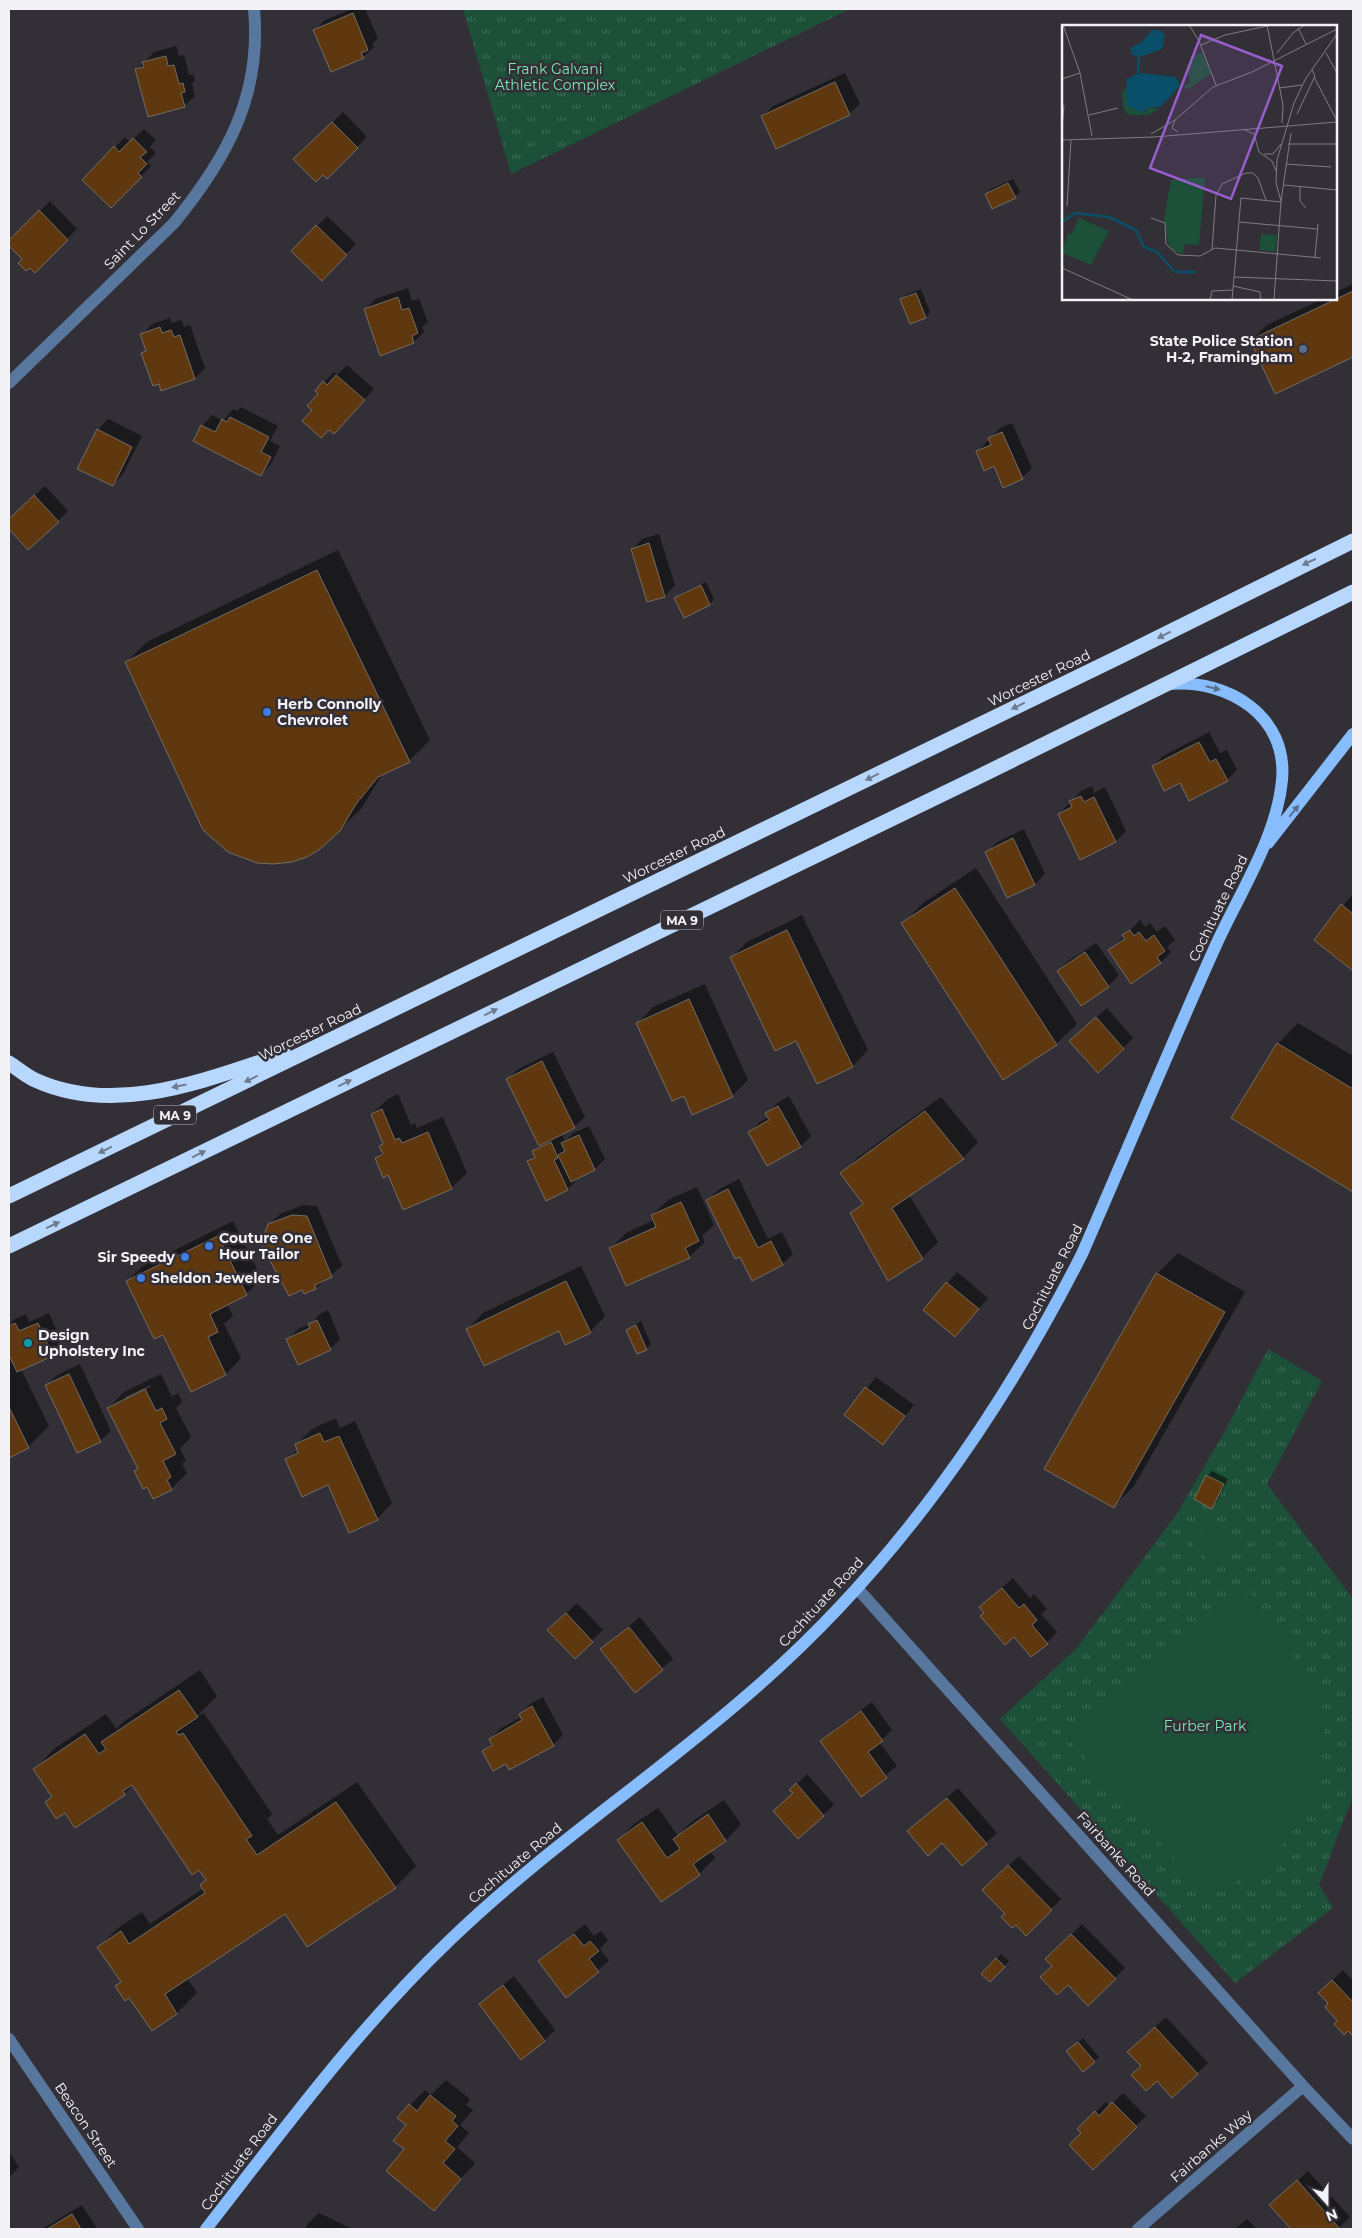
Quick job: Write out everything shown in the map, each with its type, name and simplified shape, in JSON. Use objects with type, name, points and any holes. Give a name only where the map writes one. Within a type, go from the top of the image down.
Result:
[{"type":"highway","name":"Worcester Road","points":[[9,1196],[1112,661],[1353,541]]},
{"type":"highway","name":"MA 9","points":[[9,1246],[1353,592]]},
{"type":"highway","points":[[9,1063],[34,1079],[65,1090],[107,1096],[149,1093],[192,1083],[342,1035]]},
{"type":"main road","name":"Cochituate Road","points":[[206,2229],[331,2068],[408,1982],[451,1939],[551,1851],[752,1692],[823,1625],[857,1588],[922,1510],[979,1434],[1007,1390],[1054,1308],[1082,1254],[1196,990],[1263,848],[1279,799],[1282,759],[1275,738],[1262,716],[1247,702],[1227,691],[1183,683],[1165,685]]},
{"type":"main road","name":"Cochituate Road","points":[[1263,848],[1313,788],[1353,734]]},
{"type":"street","name":"Saint Lo Street","points":[[9,383],[174,222],[198,193],[220,161],[235,130],[247,97],[254,62],[256,29],[254,9]]},
{"type":"street","name":"Fairbanks Road","points":[[857,1588],[1303,2086],[1353,2139]]},
{"type":"street","name":"Beacon Street","points":[[9,2039],[138,2229]]},
{"type":"street","name":"Fairbanks Way","points":[[1138,2229],[1303,2086]]},
{"type":"green space","name":"Frank Galvani Athletic Complex","points":[[463,9],[850,9],[511,174]]},
{"type":"green space","name":"Furber Park","points":[[1268,1349],[1322,1381],[1267,1484],[1353,1599],[1353,1796],[1319,1885],[1333,1908],[1235,1983],[1000,1719],[1077,1648],[1178,1512],[1225,1431]]},
{"type":"green space","points":[[1214,1521],[1237,1546],[1215,1567],[1191,1542]]},
{"type":"green space","points":[[1250,1591],[1288,1644],[1326,1713],[1317,1798],[1266,1865],[1209,1897],[1069,1740]]},
{"type":"building","points":[[353,13],[368,50],[361,53],[364,58],[331,72],[313,30]]},
{"type":"building","points":[[166,56],[168,66],[174,65],[179,84],[183,83],[185,92],[181,93],[185,107],[148,117],[135,69],[144,67],[142,62]]},
{"type":"building","points":[[835,82],[850,115],[776,149],[761,116]]},
{"type":"building","points":[[332,122],[358,148],[327,179],[323,175],[316,182],[293,159]]},
{"type":"building","points":[[133,138],[147,152],[140,157],[147,164],[138,173],[142,177],[111,208],[82,180],[114,146],[119,152]]},
{"type":"building","points":[[1008,183],[1016,198],[992,209],[985,194]]},
{"type":"building","points":[[39,210],[68,240],[35,273],[30,268],[26,271],[18,263],[22,259],[9,246],[9,240]]},
{"type":"building","points":[[316,225],[347,255],[322,281],[291,251]]},
{"type":"building","name":"State Police Station H-2, Framingham","points":[[1353,291],[1353,357],[1275,394],[1250,340]]},
{"type":"building","points":[[916,293],[926,318],[910,324],[900,299]]},
{"type":"building","points":[[398,297],[402,310],[409,308],[418,333],[412,336],[414,343],[380,356],[364,309]]},
{"type":"building","points":[[160,327],[162,333],[171,330],[174,337],[180,335],[195,379],[161,391],[159,384],[153,386],[141,353],[146,351],[140,334]]},
{"type":"building","points":[[336,375],[365,400],[334,434],[329,430],[321,438],[302,421],[312,410],[307,406],[318,394],[315,391],[323,381],[327,385]]},
{"type":"building","points":[[230,417],[269,437],[261,452],[271,457],[261,476],[193,441],[201,425],[215,432],[222,419],[227,422]]},
{"type":"building","points":[[97,429],[132,447],[113,486],[77,469]]},
{"type":"building","points":[[1002,432],[1023,479],[1003,488],[994,466],[984,471],[976,451],[991,445],[988,438]]},
{"type":"building","points":[[34,495],[59,522],[28,550],[9,529],[9,519]]},
{"type":"building","points":[[649,543],[665,597],[647,602],[631,549]]},
{"type":"building","name":"Herb Connolly Chevrolet","points":[[317,570],[410,762],[378,777],[356,804],[340,831],[320,849],[307,857],[292,862],[257,863],[228,852],[203,830],[125,662]]},
{"type":"building","points":[[701,585],[710,605],[684,618],[674,598]]},
{"type":"building","points":[[1199,742],[1210,762],[1216,759],[1228,781],[1189,801],[1180,783],[1164,791],[1152,766]]},
{"type":"building","points":[[1081,796],[1084,802],[1094,797],[1116,842],[1080,860],[1058,814],[1072,807],[1069,801]]},
{"type":"building","points":[[1013,838],[1035,885],[1007,898],[985,852]]},
{"type":"building","points":[[955,888],[1057,1045],[1003,1080],[901,923]]},
{"type":"building","points":[[1341,904],[1353,914],[1353,971],[1314,940]]},
{"type":"building","points":[[787,930],[853,1067],[817,1084],[796,1041],[775,1051],[730,957]]},
{"type":"building","points":[[1130,930],[1134,936],[1139,932],[1146,941],[1154,935],[1165,951],[1157,957],[1161,963],[1131,984],[1108,950],[1125,939],[1122,935]]},
{"type":"building","points":[[1085,952],[1109,987],[1081,1006],[1057,971]]},
{"type":"building","points":[[689,999],[733,1097],[692,1115],[684,1096],[672,1101],[636,1023]]},
{"type":"building","points":[[1096,1017],[1124,1049],[1098,1073],[1069,1041]]},
{"type":"building","points":[[1277,1043],[1353,1089],[1353,1192],[1231,1118]]},
{"type":"building","points":[[542,1061],[575,1128],[539,1146],[506,1079]]},
{"type":"building","points":[[778,1106],[801,1147],[767,1166],[748,1132],[769,1120],[765,1113]]},
{"type":"building","points":[[382,1109],[395,1140],[399,1138],[402,1143],[428,1132],[452,1189],[403,1210],[388,1175],[383,1178],[375,1158],[383,1154],[379,1146],[383,1144],[371,1114]]},
{"type":"building","points":[[925,1111],[964,1159],[892,1208],[923,1259],[888,1281],[850,1213],[863,1204],[840,1173]]},
{"type":"building","points":[[579,1135],[595,1170],[571,1182],[558,1155],[565,1151],[561,1143]]},
{"type":"building","points":[[551,1142],[558,1158],[554,1160],[568,1190],[546,1201],[527,1161],[535,1158],[532,1151]]},
{"type":"building","points":[[728,1189],[758,1248],[771,1241],[783,1265],[752,1281],[740,1257],[735,1259],[706,1200]]},
{"type":"building","points":[[681,1202],[699,1241],[685,1248],[690,1258],[626,1286],[609,1248],[656,1227],[651,1215]]},
{"type":"building","points":[[292,1215],[307,1216],[332,1277],[315,1285],[316,1289],[304,1294],[302,1290],[289,1296],[260,1242],[266,1239],[264,1235],[268,1224]]},
{"type":"building","points":[[218,1236],[247,1295],[210,1314],[218,1332],[208,1337],[226,1375],[191,1392],[163,1335],[154,1339],[126,1281]]},
{"type":"building","points":[[1156,1273],[1225,1312],[1114,1508],[1044,1469]]},
{"type":"building","points":[[566,1281],[591,1333],[565,1345],[559,1331],[484,1366],[466,1329]]},
{"type":"building","points":[[946,1282],[979,1309],[955,1337],[923,1310]]},
{"type":"building","points":[[317,1320],[331,1350],[298,1365],[286,1339],[310,1328],[308,1324]]},
{"type":"building","name":"Design Upholstery Inc","points":[[15,1323],[19,1331],[38,1323],[53,1356],[17,1372],[9,1355],[9,1326]]},
{"type":"building","points":[[636,1325],[647,1350],[637,1354],[626,1330]]},
{"type":"building","points":[[69,1374],[101,1442],[77,1453],[45,1385]]},
{"type":"building","points":[[865,1387],[905,1416],[883,1445],[844,1415]]},
{"type":"building","points":[[145,1389],[156,1411],[162,1408],[167,1419],[160,1423],[176,1454],[163,1461],[171,1477],[167,1480],[172,1490],[153,1499],[147,1487],[143,1489],[134,1471],[138,1469],[107,1408]]},
{"type":"building","points":[[9,1407],[29,1448],[9,1458]]},
{"type":"building","points":[[320,1433],[324,1442],[339,1436],[378,1520],[349,1533],[328,1485],[302,1497],[285,1459],[298,1453],[295,1444]]},
{"type":"building","points":[[1206,1475],[1224,1484],[1212,1509],[1194,1499]]},
{"type":"building","points":[[1002,1588],[1019,1608],[1024,1604],[1037,1620],[1032,1625],[1048,1644],[1031,1657],[1014,1637],[1005,1645],[980,1616],[984,1613],[979,1607]]},
{"type":"building","points":[[566,1613],[593,1642],[575,1659],[547,1630]]},
{"type":"building","points":[[629,1627],[663,1670],[635,1693],[600,1649]]},
{"type":"building","points":[[179,1690],[198,1717],[176,1732],[179,1735],[183,1733],[252,1836],[246,1839],[257,1855],[336,1802],[396,1888],[307,1947],[285,1914],[165,1994],[177,2014],[152,2031],[129,1998],[125,2001],[115,1986],[121,1982],[97,1947],[121,1931],[129,1944],[205,1893],[200,1885],[206,1880],[199,1870],[192,1875],[132,1785],[123,1791],[125,1795],[75,1828],[65,1813],[56,1819],[45,1802],[52,1797],[33,1769],[85,1734],[99,1754],[106,1749],[101,1742]]},
{"type":"building","points":[[532,1706],[554,1746],[509,1770],[506,1764],[493,1771],[482,1751],[492,1745],[489,1739],[522,1720],[519,1714]]},
{"type":"building","points":[[861,1711],[883,1741],[868,1752],[887,1778],[861,1797],[820,1741]]},
{"type":"building","points":[[796,1783],[824,1816],[798,1839],[773,1811],[793,1793],[789,1790]]},
{"type":"building","points":[[947,1798],[987,1844],[962,1866],[942,1843],[928,1856],[907,1831]]},
{"type":"building","points":[[708,1814],[726,1841],[693,1864],[700,1875],[661,1902],[617,1840],[642,1822],[667,1858],[680,1849],[673,1839]]},
{"type":"building","points":[[1008,1865],[1052,1910],[1026,1936],[1016,1925],[1012,1928],[1001,1917],[1005,1914],[982,1890]]},
{"type":"building","points":[[574,1934],[584,1946],[590,1941],[599,1951],[589,1959],[599,1972],[566,1998],[538,1961]]},
{"type":"building","points":[[1071,1934],[1116,1979],[1088,2006],[1068,1985],[1057,1995],[1040,1977],[1052,1966],[1045,1959]]},
{"type":"building","points":[[996,1958],[1005,1967],[990,1982],[981,1974]]},
{"type":"building","points":[[1332,1980],[1353,2002],[1353,2036],[1348,2031],[1344,2035],[1334,2024],[1337,2021],[1325,2007],[1328,2003],[1318,1993]]},
{"type":"building","points":[[503,1985],[545,2041],[521,2060],[479,2004]]},
{"type":"building","points":[[1155,2027],[1198,2074],[1172,2098],[1157,2081],[1146,2091],[1131,2075],[1141,2066],[1127,2052]]},
{"type":"building","points":[[1078,2042],[1095,2062],[1083,2072],[1066,2051]]},
{"type":"building","points":[[430,2095],[456,2116],[452,2121],[458,2126],[445,2141],[455,2149],[443,2163],[461,2179],[434,2211],[386,2171],[404,2149],[393,2141],[406,2125],[397,2118],[409,2104],[417,2111]]},
{"type":"building","points":[[1112,2102],[1137,2127],[1093,2170],[1069,2145],[1081,2133],[1077,2129],[1095,2111],[1099,2116]]},
{"type":"building","points":[[1297,2180],[1340,2229],[1291,2229],[1269,2205]]},
{"type":"building","points":[[72,2214],[81,2229],[47,2229]]},
{"type":"place","name":"State Police Station H-2, Framingham","points":[[1303,349]]},
{"type":"place","name":"Herb Connolly Chevrolet","points":[[267,712]]},
{"type":"place","name":"Couture One Hour Tailor","points":[[209,1246]]},
{"type":"place","name":"Sir Speedy","points":[[185,1257]]},
{"type":"place","name":"Sheldon Jewelers","points":[[141,1278]]},
{"type":"place","name":"Design Upholstery Inc","points":[[28,1343]]}]
